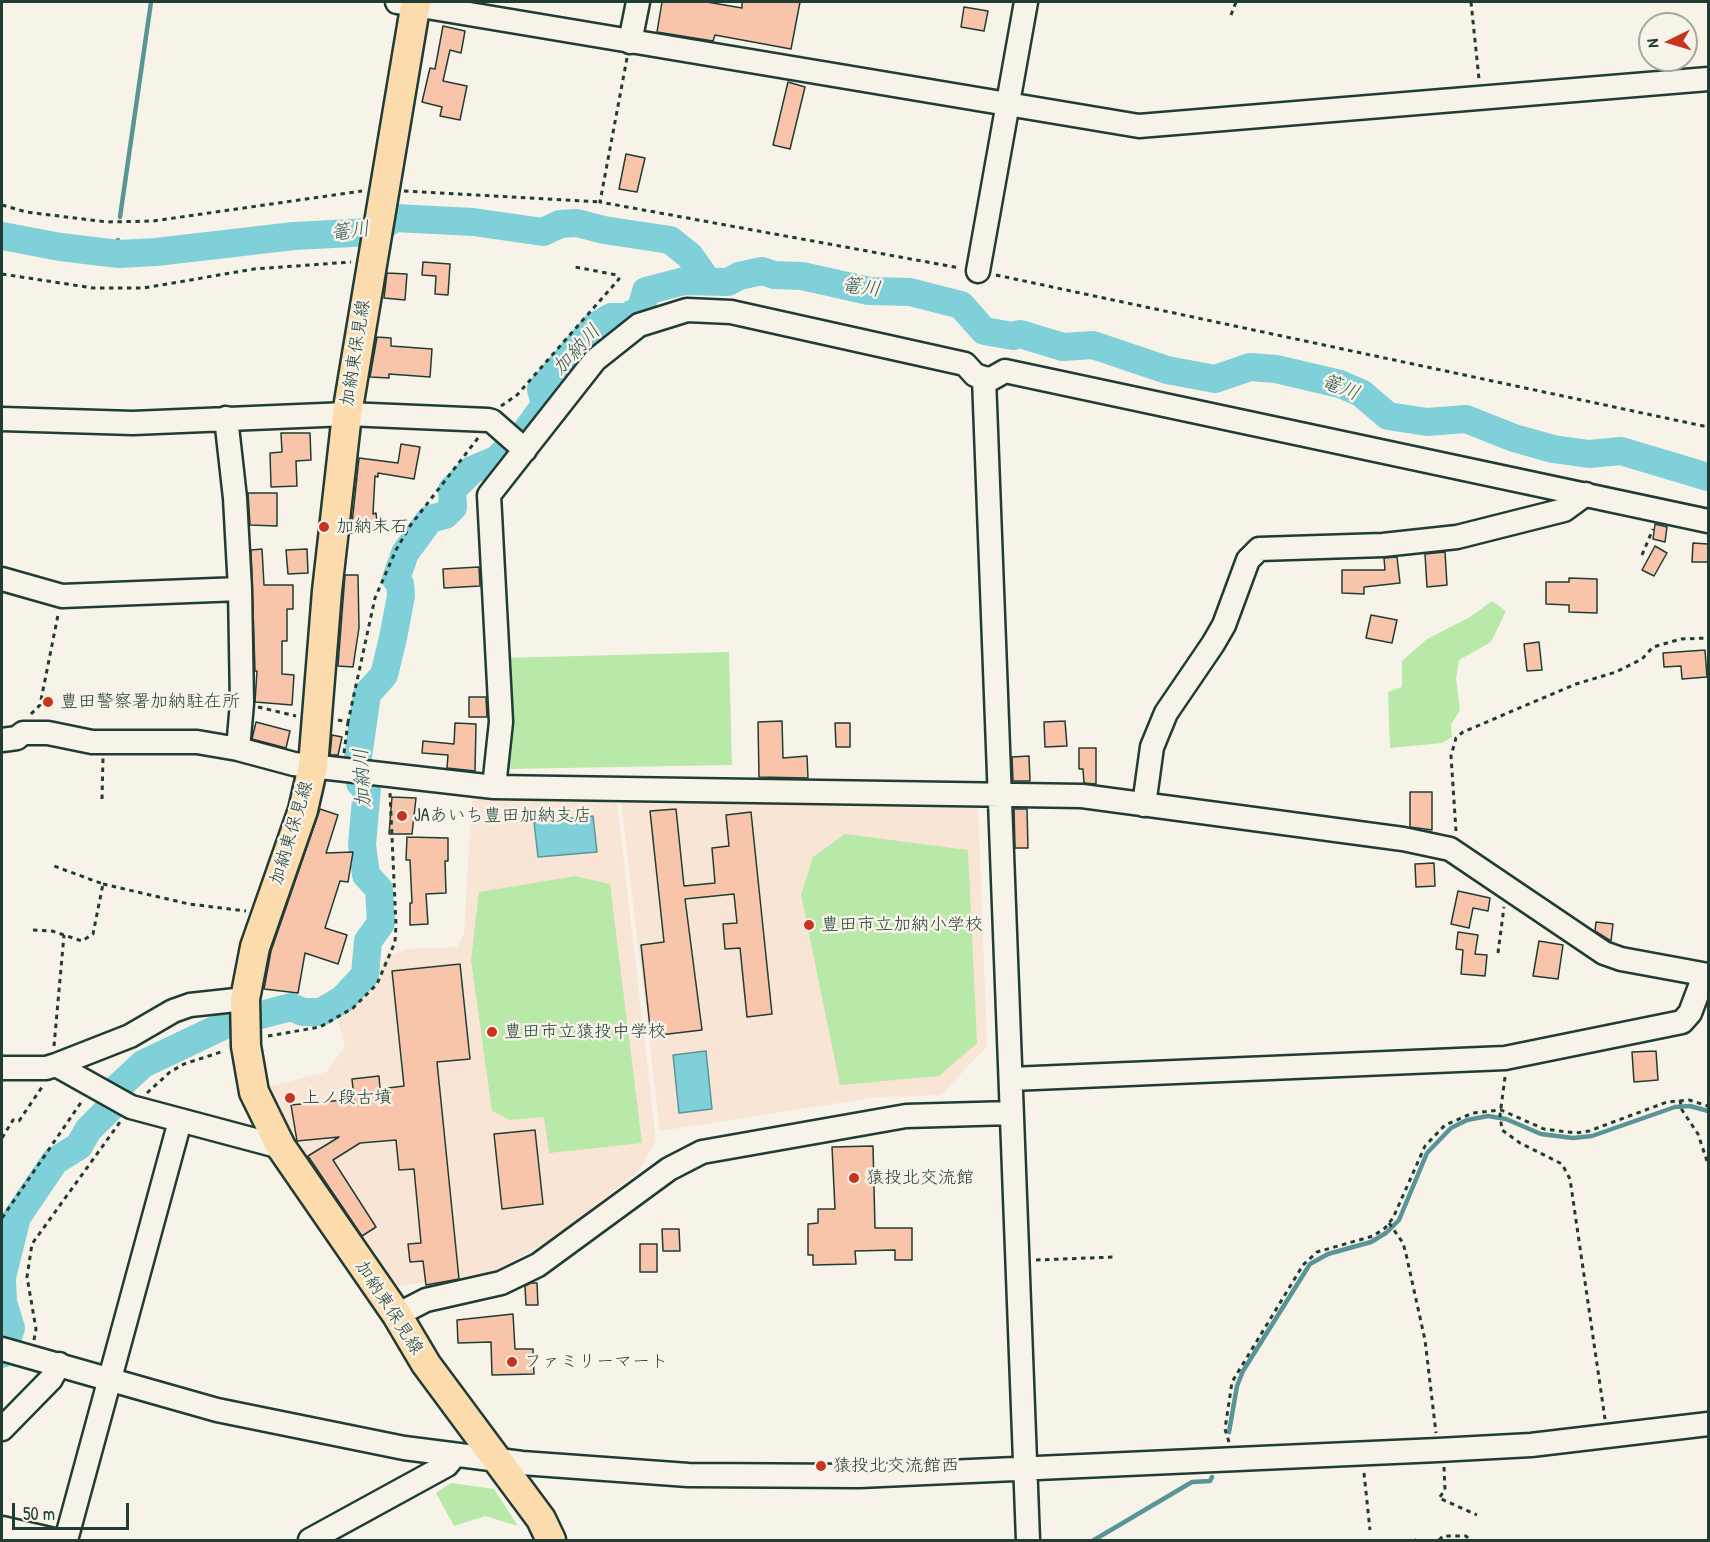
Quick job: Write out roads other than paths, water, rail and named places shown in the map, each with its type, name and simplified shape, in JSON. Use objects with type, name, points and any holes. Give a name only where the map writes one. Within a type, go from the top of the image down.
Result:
[{"type":"main road","name":"加納東保見線","points":[[410,3],[383,192],[346,414],[327,591],[313,766],[303,810],[255,947],[244,1004],[246,1044],[254,1092],[281,1147],[397,1315],[426,1365],[541,1519],[551,1540]]},
{"type":"street","points":[[630,42],[638,2]]},
{"type":"street","points":[[978,271],[1026,2]]},
{"type":"street","points":[[410,3],[1009,106],[1139,126],[1708,79]]},
{"type":"street","points":[[494,787],[501,722],[489,495],[522,448],[595,360],[639,325],[687,310],[731,312],[965,364],[975,375],[984,378],[991,379],[1005,371],[1708,521]]},
{"type":"street","points":[[984,378],[1028,1540]]},
{"type":"street","points":[[2,419],[133,423],[346,414],[490,420],[522,448]]},
{"type":"street","points":[[226,418],[236,498],[240,589],[242,703],[238,749]]},
{"type":"street","points":[[1144,805],[1152,747],[1166,713],[1224,625],[1248,560],[1259,549],[1383,545],[1456,537],[1564,510],[1586,494]]},
{"type":"street","points":[[2,579],[62,596],[240,589]]},
{"type":"street","points":[[2,740],[17,738],[23,733],[48,733],[104,742],[197,742],[313,766],[494,787],[1083,796],[1403,839],[1450,849],[1604,953],[1621,959],[1706,976],[1690,1013],[1682,1022],[1505,1058],[1011,1079]]},
{"type":"street","points":[[2,1068],[51,1067],[130,1036],[173,1011],[190,1005],[244,1004]]},
{"type":"street","points":[[51,1067],[127,1105],[281,1147]]},
{"type":"street","points":[[397,1315],[426,1300],[501,1283],[538,1265],[669,1169],[702,1152],[906,1116],[1011,1113]]},
{"type":"street","points":[[66,1540],[180,1121]]},
{"type":"street","points":[[2,1349],[217,1410],[258,1419],[455,1455],[688,1475],[798,1478],[1364,1454],[1531,1445],[1708,1424]]},
{"type":"street","points":[[2,1429],[51,1380],[59,1364]]},
{"type":"street","points":[[310,1540],[447,1465],[455,1455]]},
{"type":"street","points":[[2,1528],[54,1540]]},
{"type":"water","points":[[593,816],[597,852],[538,857],[534,822]]},
{"type":"water","points":[[706,1051],[712,1109],[679,1113],[673,1055]]},
{"type":"waterway","points":[[120,217],[151,2]]},
{"type":"waterway","name":"篭川","points":[[2,236],[60,247],[119,254],[294,236],[372,232],[395,218],[473,222],[543,232],[560,224],[577,223],[604,230],[670,240],[690,256],[707,280]]},
{"type":"waterway","points":[[118,240],[119,254]]},
{"type":"waterway","name":"加納川","points":[[2,1277],[17,1217],[55,1161],[79,1146],[88,1130],[113,1105],[116,1089],[143,1064],[227,1024],[291,1007],[303,1012],[321,1012],[343,999],[365,975],[368,941],[381,923],[379,889],[366,875],[362,845],[367,788],[360,783],[358,757],[367,694],[384,675],[393,638],[401,596],[400,584],[396,579],[405,553],[430,519],[445,515],[453,507],[452,490],[472,470],[496,460],[526,431],[545,405],[541,389],[594,327],[611,317],[626,317],[641,309],[646,291],[684,281],[728,282],[739,276],[762,271],[774,275],[802,276],[869,291],[910,292],[961,305],[984,331],[1013,336],[1020,334],[1063,347],[1093,345],[1167,370],[1215,379],[1250,367],[1276,369],[1340,384],[1361,393],[1388,416],[1427,422],[1466,419],[1514,438],[1553,449],[1589,454],[1621,451],[1708,477]]},
{"type":"waterway","points":[[1229,1432],[1237,1386],[1243,1371],[1310,1264],[1328,1254],[1371,1242],[1386,1233],[1399,1220],[1427,1153],[1451,1128],[1467,1120],[1488,1116],[1506,1119],[1541,1134],[1573,1138],[1592,1136],[1675,1107],[1690,1106],[1708,1111]]},
{"type":"waterway","name":"加納川","points":[[2,1280],[3,1302],[11,1328],[2,1354]]},
{"type":"waterway","points":[[1094,1540],[1192,1482],[1210,1481],[1212,1477]]},
{"type":"place","name":"加納末石","points":[[324,527]]},
{"type":"place","name":"豊田警察署加納駐在所","points":[[48,702]]},
{"type":"place","name":"JAあいち豊田加納支店","points":[[402,816]]},
{"type":"place","name":"豊田市立加納小学校","points":[[809,925]]},
{"type":"place","name":"豊田市立猿投中学校","points":[[492,1032]]},
{"type":"place","name":"上ノ段古墳","points":[[290,1098]]},
{"type":"place","name":"猿投北交流館","points":[[854,1178]]},
{"type":"place","name":"ファミリーマート","points":[[512,1362]]},
{"type":"place","name":"猿投北交流館西","points":[[821,1466]]}]
